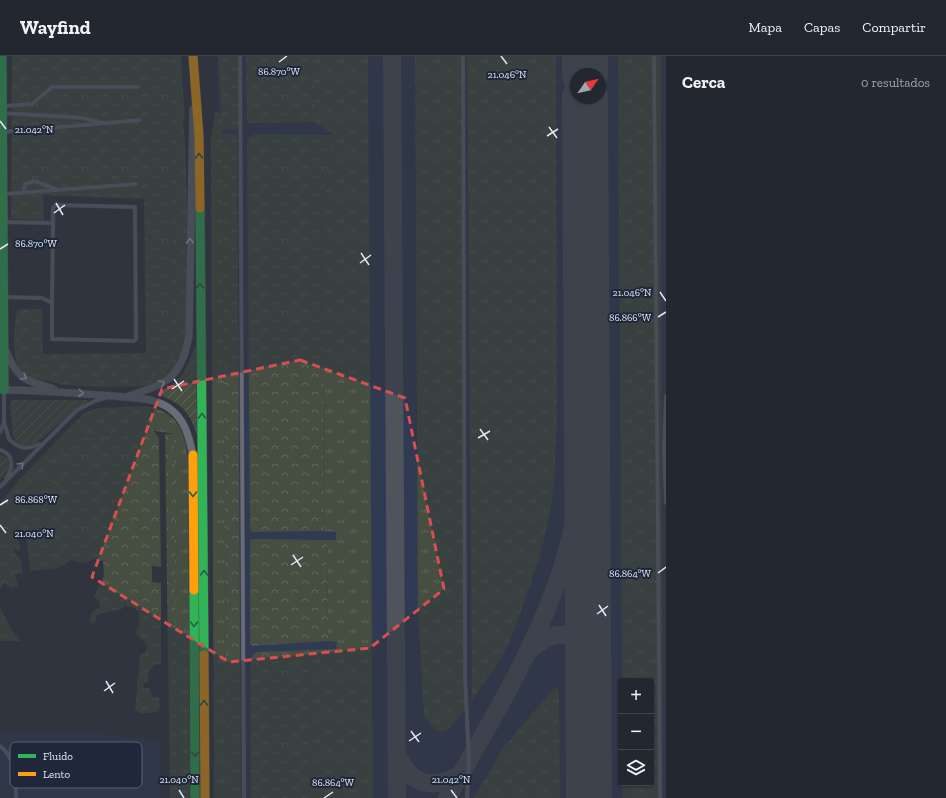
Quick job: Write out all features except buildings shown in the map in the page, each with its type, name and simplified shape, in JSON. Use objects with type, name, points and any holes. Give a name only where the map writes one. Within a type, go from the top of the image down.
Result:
[{"type":"street","points":[[2,56],[2,390],[60,391],[153,401],[170,408],[186,428],[198,455],[205,798]]},
{"type":"street","points":[[193,56],[199,136],[195,798]]},
{"type":"street","points":[[126,397],[158,386],[173,376],[182,361],[187,347],[189,336],[191,142],[197,56]]},
{"type":"street","points":[[3,346],[13,368],[21,377],[60,391]]},
{"type":"lane","points":[[240,56],[244,798]]},
{"type":"lane","points":[[463,56],[465,672],[469,761],[467,798]]},
{"type":"lane","points":[[654,56],[660,798]]},
{"type":"lane","points":[[1,105],[32,104],[52,87],[138,87]]},
{"type":"lane","points":[[1,105],[83,118],[107,124]]},
{"type":"lane","points":[[1,132],[140,120]]},
{"type":"lane","points":[[23,193],[25,184],[35,181],[59,191]]},
{"type":"lane","points":[[2,194],[59,191],[136,184]]},
{"type":"lane","points":[[56,205],[135,207],[136,339],[134,341],[52,339],[52,303],[53,208],[56,205]]},
{"type":"lane","points":[[1,224],[53,223]]},
{"type":"lane","points":[[1,294],[42,298],[52,303]]},
{"type":"lane","points":[[2,390],[4,422],[9,440],[19,447],[32,448],[42,443]]},
{"type":"lane","points":[[0,487],[76,410],[95,401],[113,396]]},
{"type":"lane","points":[[666,396],[666,502]]},
{"type":"lane","points":[[0,432],[4,422]]},
{"type":"lane","points":[[0,450],[10,457],[12,466],[11,472],[0,487]]},
{"type":"lane","points":[[0,746],[7,753],[10,759]]},
{"type":"lane","points":[[15,788],[16,798]]},
{"type":"highlighted area","points":[[300,360],[405,398],[444,589],[370,648],[229,662],[92,577],[162,389]]},
{"type":"shaded area","points":[[217,56],[666,56],[666,798],[222,798]]},
{"type":"shaded area","points":[[0,731],[65,731],[159,740],[161,798],[0,798]]},
{"type":"green space","points":[[12,56],[170,56],[172,294],[175,353],[171,366],[150,380],[140,384],[135,371],[66,385],[22,376],[18,368],[14,344],[17,309],[42,309],[43,354],[146,353],[144,199],[43,195],[44,221],[13,219],[11,216]]},
{"type":"green space","points":[[170,56],[181,56],[185,122],[183,122],[185,139],[188,240],[186,243],[187,345],[174,373],[150,386],[97,387],[66,385],[135,371],[139,384],[171,366],[175,353],[172,294]]},
{"type":"green space","points":[[218,56],[238,56],[238,129],[222,129]]},
{"type":"green space","points":[[246,56],[310,56],[310,78],[314,86],[314,122],[247,123]]},
{"type":"green space","points":[[310,56],[368,56],[373,798],[310,798],[307,650],[336,649],[337,642],[328,641],[327,540],[336,540],[336,532],[324,531],[322,198],[331,161],[328,135],[334,134],[314,122],[314,86],[310,78]]},
{"type":"green space","points":[[415,56],[461,56],[465,709],[450,728],[442,732],[434,729],[424,716],[418,616]]},
{"type":"green space","points":[[467,56],[556,56],[557,421],[554,483],[550,514],[539,559],[514,631],[501,659],[472,700]]},
{"type":"green space","points":[[618,56],[661,56],[663,798],[623,798],[622,786],[654,786],[654,678],[622,678]]},
{"type":"green space","points":[[215,111],[222,114],[227,798],[214,798],[211,138]]},
{"type":"green space","points":[[222,134],[237,134],[241,798],[227,798]]},
{"type":"green space","points":[[255,134],[328,135],[331,161],[322,198],[324,531],[252,532],[250,528],[247,142],[249,137]]},
{"type":"green space","points":[[196,346],[197,435],[191,419],[184,410],[176,403],[157,393],[171,385],[183,374]]},
{"type":"green space","points":[[10,401],[89,401],[78,408],[36,443],[26,446],[18,444],[13,437]]},
{"type":"green space","points":[[145,406],[156,408],[165,412],[177,423],[184,438],[188,458],[190,798],[177,798],[176,700],[171,688],[174,434],[145,429],[78,438],[58,456],[58,467],[51,481],[34,485],[29,490],[21,506],[0,517],[0,504],[17,482],[84,413],[98,408]]},
{"type":"green space","points":[[145,429],[153,430],[159,438],[161,567],[152,566],[152,582],[161,583],[161,664],[154,665],[148,673],[148,683],[143,683],[144,688],[150,688],[153,698],[159,697],[160,708],[157,712],[140,714],[135,709],[140,655],[145,653],[147,648],[145,643],[134,632],[139,627],[139,613],[136,608],[125,606],[120,610],[97,615],[94,624],[89,621],[92,612],[100,608],[99,601],[94,597],[104,576],[103,561],[95,559],[83,563],[71,560],[57,568],[30,571],[26,533],[17,533],[16,538],[20,545],[20,551],[13,549],[16,555],[20,558],[23,573],[15,574],[18,586],[11,588],[4,583],[0,590],[0,517],[21,506],[29,490],[34,485],[51,481],[58,467],[58,456],[78,438]]},
{"type":"green space","points":[[165,434],[174,434],[176,676],[171,678],[171,688],[176,700],[177,798],[170,798]]},
{"type":"green space","points":[[2,455],[7,457],[10,463],[8,470],[0,480],[0,456]]},
{"type":"green space","points":[[250,540],[327,540],[328,641],[252,646],[250,644]]},
{"type":"green space","points":[[0,607],[11,629],[21,641],[0,641]]},
{"type":"green space","points":[[307,650],[310,798],[251,798],[250,659],[256,652]]},
{"type":"green space","points":[[557,687],[559,691],[560,798],[474,798],[502,749],[552,690]]},
{"type":"taxiway","points":[[392,56],[397,798]]},
{"type":"taxiway","points":[[447,798],[506,695],[544,615],[565,558],[587,465]]},
{"type":"taxiway","points":[[529,651],[547,638],[555,635],[563,635],[571,637],[578,642],[588,662]]},
{"type":"taxiway","points":[[397,754],[409,773],[423,782],[431,784],[440,783],[460,775]]},
{"type":"runway","points":[[585,56],[585,68]]},
{"type":"runway","points":[[585,104],[589,798]]},
{"type":"traffic: fast","points":[[2,56],[4,390]]},
{"type":"traffic: fast","points":[[200,208],[204,655]]},
{"type":"traffic: fast","points":[[194,590],[195,798]]},
{"type":"traffic: slow","points":[[193,56],[199,136],[200,208]]},
{"type":"traffic: slow","points":[[193,455],[194,590]]},
{"type":"traffic: slow","points":[[204,655],[205,798]]}]
